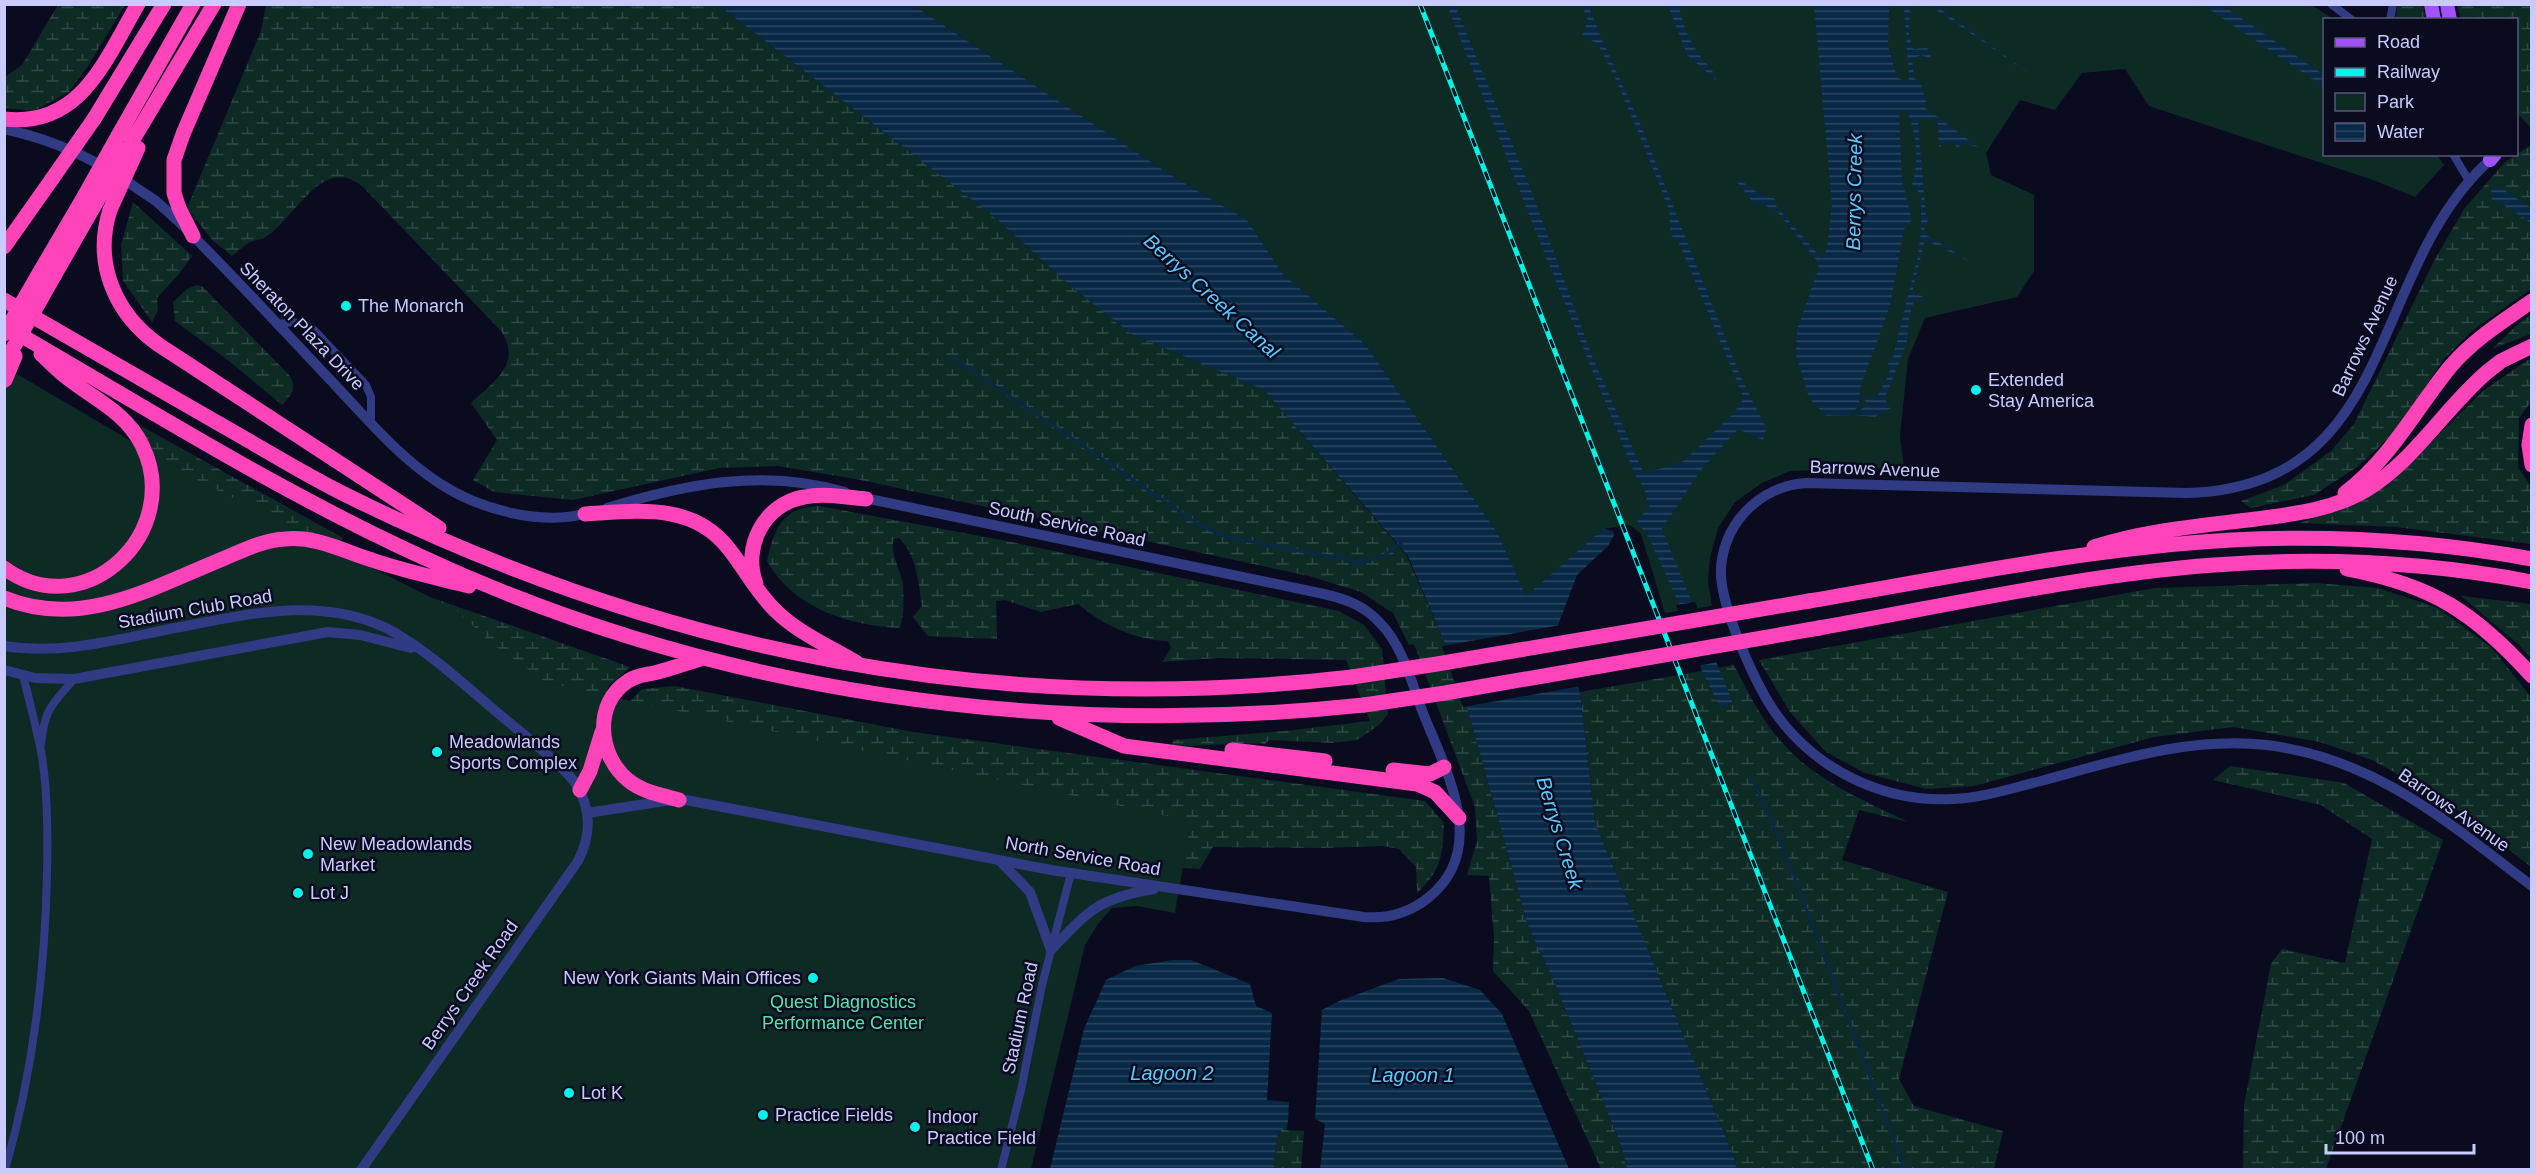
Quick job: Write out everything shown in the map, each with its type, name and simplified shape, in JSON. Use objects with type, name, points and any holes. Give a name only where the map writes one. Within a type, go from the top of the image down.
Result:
[{"type":"highway","points":[[4,119],[30,120],[47,117],[76,99],[94,78],[138,4]]},
{"type":"highway","points":[[4,247],[94,119],[164,4]]},
{"type":"highway","points":[[4,334],[98,202],[129,142],[193,4]]},
{"type":"highway","points":[[214,4],[174,73],[129,142],[98,202],[109,281],[120,304],[143,333],[473,552]]},
{"type":"highway","points":[[193,236],[174,193],[174,160],[239,4]]},
{"type":"highway","points":[[5,380],[48,273]]},
{"type":"highway","points":[[4,300],[334,488],[473,552],[566,589],[669,623],[774,650],[865,668],[1000,684],[1132,690],[1241,687],[1352,676],[1419,667],[2066,557],[2198,543],[2307,539],[2433,545],[2532,559]]},
{"type":"highway","points":[[2312,510],[2344,493],[2367,475],[2465,351],[2483,335],[2532,301]]},
{"type":"highway","points":[[4,326],[26,330],[341,518],[431,561],[531,603],[611,631],[703,658],[858,692],[954,705],[1047,714],[1201,717],[1273,714],[1364,705],[1446,693],[2158,570],[2230,564],[2303,561],[2412,566],[2532,582]]},
{"type":"highway","points":[[4,364],[26,330]]},
{"type":"highway","points":[[4,568],[27,580],[46,584],[66,585],[96,577],[115,566],[129,553],[144,529],[152,503],[150,469],[134,431],[112,408],[66,377],[26,330]]},
{"type":"highway","points":[[2066,557],[2122,538],[2312,510],[2347,499],[2379,481],[2406,456],[2474,383],[2501,361],[2532,346]]},
{"type":"highway","points":[[2532,425],[2529,446],[2532,465]]},
{"type":"highway","points":[[760,592],[753,576],[752,552],[760,528],[771,513],[786,503],[804,497],[826,495],[866,499]]},
{"type":"highway","points":[[585,514],[652,510],[686,517],[711,531],[723,542],[760,592],[783,618],[865,668]]},
{"type":"highway","points":[[4,598],[48,610],[70,611],[93,608],[255,546],[293,538],[324,542],[373,561],[531,603]]},
{"type":"highway","points":[[2303,561],[2390,579],[2442,599],[2477,622],[2530,674]]},
{"type":"highway","points":[[580,790],[590,771],[610,702],[626,682],[642,675],[703,658]]},
{"type":"highway","points":[[1047,714],[1124,746],[1417,784],[1438,795],[1459,818]]},
{"type":"highway","points":[[603,727],[610,757],[622,775],[639,787],[679,800]]},
{"type":"highway","points":[[1169,752],[1241,751],[1425,774],[1434,774],[1444,767]]},
{"type":"street","points":[[2331,4],[2349,18]]},
{"type":"street","name":"Sheraton Plaza Drive","points":[[4,129],[55,143],[106,168],[156,201],[193,236],[371,423],[418,467],[440,483],[464,496],[498,508],[525,514],[552,517],[585,514]]},
{"type":"street","points":[[2454,156],[2469,181]]},
{"type":"street","name":"Barrows Avenue","points":[[2492,156],[2446,208],[2433,230],[2371,368],[2345,415],[2319,445],[2280,472],[2235,489],[2187,493],[1792,484],[1763,496],[1740,518],[1724,550],[1722,585],[1734,625],[1755,676],[1780,720],[1801,743],[1822,760],[1847,776],[1875,788],[1920,799],[1964,798],[1998,792],[2174,747],[2226,743],[2277,747],[2340,762],[2398,788],[2532,886]]},
{"type":"street","points":[[277,324],[294,322],[311,327],[366,385],[371,397],[371,423]]},
{"type":"street","name":"South Service Road","points":[[585,514],[654,495],[711,483],[749,479],[808,483],[866,499],[1348,601],[1374,617],[1392,639],[1444,767]]},
{"type":"street","name":"Stadium Club Road","points":[[4,646],[32,649],[71,648],[263,612],[301,610],[340,614],[376,624],[389,629],[455,676],[559,766],[580,790],[587,813]]},
{"type":"street","name":"Stadium Club Road","points":[[4,670],[48,679],[74,679],[328,632],[360,635],[418,650]]},
{"type":"street","points":[[5,1170],[30,1059],[43,962],[47,847],[41,751],[23,675]]},
{"type":"street","points":[[41,751],[45,716],[74,679]]},
{"type":"street","name":"North Service Road","points":[[587,813],[679,800],[1071,873],[1373,918],[1391,916],[1417,906],[1431,896],[1453,868],[1458,851],[1459,818],[1455,795],[1444,767]]},
{"type":"street","name":"Berrys Creek Road","points":[[361,1170],[578,861],[586,841],[587,813]]},
{"type":"street","points":[[996,858],[1030,892],[1051,950],[1081,918],[1096,906],[1125,894],[1166,888]]},
{"type":"street","name":"Stadium Road","points":[[1001,1170],[1021,1090],[1034,1021],[1071,873]]},
{"type":"green space","points":[[381,4],[385,7],[385,5],[718,5],[992,215],[1066,282],[1131,334],[1264,390],[1407,556],[1443,639],[1468,711],[1528,926],[1555,984],[1621,1145],[1627,1169],[1601,1169],[1529,1011],[1493,971],[1494,937],[1489,876],[1467,875],[1477,841],[1475,807],[1414,644],[1409,645],[1393,613],[1361,592],[1309,576],[856,479],[778,466],[719,468],[573,500],[494,492],[473,480],[497,440],[471,403],[502,372],[509,353],[507,343],[501,331],[363,187],[348,178],[334,178],[322,183],[264,238],[248,243],[232,256],[212,240],[187,208],[261,31],[266,5]]},
{"type":"green space","points":[[58,5],[125,5],[88,66],[69,92],[33,111],[5,108],[5,77],[22,65]]},
{"type":"green space","points":[[913,5],[2312,5],[2332,18],[2323,18],[2323,156],[2438,156],[2444,165],[2415,197],[2373,180],[2149,106],[2125,69],[2082,73],[2055,110],[2020,100],[1986,153],[1991,175],[2034,195],[2034,271],[2017,297],[1925,318],[1908,359],[1900,436],[1904,468],[1790,471],[1762,483],[1735,502],[1718,528],[1710,558],[1708,581],[1712,606],[1665,613],[1641,534],[1630,525],[1603,529],[1526,597],[1497,532],[1365,344],[1283,274],[1247,220],[1174,177]]},
{"type":"green space","points":[[2398,5],[2423,5],[2426,18],[2395,18]]},
{"type":"green space","points":[[2457,5],[2531,5],[2531,44],[2529,44],[2532,63],[2532,122],[2529,126],[2518,114],[2518,18],[2461,18]]},
{"type":"green space","points":[[2531,145],[2531,289],[2473,330],[2444,359],[2391,436],[2357,467],[2314,495],[2251,508],[2241,501],[2284,485],[2331,451],[2354,424],[2434,261],[2464,209],[2505,162],[2518,156],[2518,154]]},
{"type":"green space","points":[[133,202],[192,256],[157,298],[158,310],[152,322],[123,281],[121,245]]},
{"type":"green space","points":[[197,285],[203,287],[290,376],[293,384],[292,392],[282,405],[229,361],[175,321],[173,302],[187,289]]},
{"type":"green space","points":[[2531,315],[2531,334],[2492,349],[2519,323]]},
{"type":"green space","points":[[2531,358],[2531,402],[2519,418],[2518,467],[2531,487],[2531,544],[2396,527],[2300,523],[2356,504],[2390,483],[2484,390]]},
{"type":"green space","name":"Meadowlands Sports Complex","points":[[5,367],[199,481],[456,610],[490,642],[547,683],[1191,821],[1175,913],[1137,906],[1112,908],[1098,924],[1085,945],[1031,1169],[5,1170]]},
{"type":"green space","points":[[143,427],[343,538],[340,542],[113,578],[159,479],[152,449],[141,432]]},
{"type":"green space","points":[[819,506],[1002,540],[1339,611],[1364,625],[1382,649],[1388,714],[1379,725],[1357,740],[1333,743],[1269,740],[1265,744],[1172,745],[1173,740],[1370,721],[1346,660],[1217,658],[1162,662],[1171,648],[1168,641],[1144,638],[1120,630],[1078,604],[1041,612],[1005,600],[996,601],[997,639],[928,636],[913,617],[922,606],[918,578],[910,553],[899,538],[894,539],[893,550],[903,585],[900,628],[861,623],[824,611],[792,591],[767,561],[773,539],[782,522],[796,511]]},
{"type":"green space","points":[[333,563],[630,667],[609,686],[595,719],[4,617]]},
{"type":"green space","points":[[2315,583],[2378,588],[2438,608],[2492,648],[2531,697],[2531,867],[2445,800],[2372,760],[2320,742],[2234,727],[2154,737],[1974,786],[1926,789],[1865,773],[1826,752],[1790,712],[1759,660],[2155,588]]},
{"type":"green space","points":[[2461,596],[2531,604],[2531,658],[2518,644]]},
{"type":"green space","points":[[1734,665],[1763,718],[1778,738],[1799,759],[1843,790],[1908,822],[1859,810],[1842,860],[1948,892],[1899,1079],[1914,1106],[2003,1131],[1994,1169],[1737,1169],[1595,823],[1580,692],[1702,671],[1720,708],[1733,703],[1718,668]]},
{"type":"green space","points":[[675,686],[913,732],[1425,801],[1444,823],[1443,844],[1436,870],[1417,893],[1416,867],[1399,849],[1384,846],[1213,847],[1200,869],[1136,865],[626,705],[642,689]]},
{"type":"green space","points":[[2230,766],[2344,783],[2443,840],[2326,1169],[2243,1169],[2244,1105],[2271,964],[2282,949],[2345,963],[2372,839],[2321,805],[2213,780]]},
{"type":"green space","points":[[1288,1122],[1287,1130],[1304,1131],[1301,1169],[1276,1169],[1273,1165],[1278,1134]]},
{"type":"water","points":[[718,5],[913,5],[1174,177],[1247,220],[1283,274],[1365,344],[1497,532],[1526,596],[1603,529],[1613,531],[1614,535],[1608,546],[1577,575],[1558,625],[1580,692],[1595,823],[1737,1169],[1627,1169],[1621,1145],[1555,984],[1528,926],[1468,711],[1443,639],[1408,556],[1264,390],[1131,334],[1066,282],[992,215]]},
{"type":"water","points":[[1447,5],[1455,5],[1531,190],[1592,356],[1644,474],[1684,461],[1733,414],[1744,398],[1679,243],[1671,235],[1669,210],[1616,80],[1598,44],[1582,35],[1588,21],[1582,5],[1588,5],[1642,128],[1741,378],[1766,428],[1763,440],[1738,429],[1700,471],[1662,529],[1733,703],[1720,708],[1702,671],[1678,602],[1649,538],[1637,521],[1649,507],[1644,488],[1635,475],[1533,225]]},
{"type":"water","points":[[1668,5],[1679,5],[1688,34],[1716,80],[1687,55]]},
{"type":"water","name":"Berrys Creek","points":[[1814,5],[1889,5],[1888,46],[1897,77],[1905,82],[1909,79],[1904,5],[1910,5],[1909,35],[1913,49],[1927,48],[1931,55],[1930,59],[1921,55],[1912,59],[1914,78],[1920,82],[1926,102],[1924,107],[1978,147],[1962,143],[1958,148],[1952,142],[1939,147],[1938,124],[1935,120],[1923,118],[1918,124],[1926,216],[1929,218],[1924,228],[1926,235],[1971,262],[1925,240],[1913,288],[1914,295],[1922,296],[1924,300],[1914,301],[1909,317],[1907,342],[1886,395],[1886,404],[1891,408],[1875,417],[1854,415],[1868,404],[1862,398],[1877,397],[1890,373],[1888,362],[1893,357],[1918,255],[1921,232],[1921,195],[1912,184],[1916,166],[1916,147],[1907,111],[1899,110],[1902,181],[1912,220],[1904,229],[1890,306],[1860,388],[1859,405],[1851,415],[1826,416],[1809,398],[1796,355],[1797,330],[1819,267],[1817,261],[1778,213],[1765,205],[1753,202],[1737,182],[1737,178],[1758,193],[1775,199],[1776,206],[1822,259],[1827,247],[1832,204]]},
{"type":"water","points":[[1929,5],[1935,5],[2034,77]]},
{"type":"water","points":[[2203,5],[2222,5],[2323,74],[2323,86]]},
{"type":"water","points":[[2494,186],[2500,187],[2531,208],[2531,223],[2492,200],[2490,194]]},
{"type":"water","name":"Lagoon 2","points":[[1173,960],[1191,960],[1250,984],[1256,1006],[1272,1013],[1267,1100],[1289,1102],[1288,1122],[1278,1134],[1273,1165],[1276,1169],[1050,1169],[1084,1029],[1106,980],[1135,966]]},
{"type":"water","name":"Lagoon 1","points":[[1443,978],[1480,990],[1502,1014],[1569,1169],[1320,1169],[1325,1124],[1315,1119],[1322,1010],[1339,1001],[1399,979]]},
{"type":"pier","points":[[1695,602],[1718,662],[1697,666],[1676,605]]},
{"type":"pier","points":[[1561,625],[1581,686],[1463,707],[1442,646]]},
{"type":"waterway","points":[[952,357],[1201,526],[1231,538],[1359,562],[1380,558],[1402,543]]},
{"type":"waterway","points":[[1752,779],[1783,847],[1905,1170]]},
{"type":"railway","points":[[1420,4],[1873,1170]]},
{"type":"place","name":"The Monarch","points":[[346,306]]},
{"type":"place","name":"Extended Stay America","points":[[1976,390]]},
{"type":"place","name":"Meadowlands Sports Complex","points":[[437,752]]},
{"type":"place","name":"New Meadowlands Market","points":[[308,854]]},
{"type":"place","name":"Lot J","points":[[298,893]]},
{"type":"place","name":"New York Giants Main Offices","points":[[813,978]]},
{"type":"place","name":"Lot K","points":[[569,1093]]},
{"type":"place","name":"Practice Fields","points":[[763,1115]]},
{"type":"place","name":"Indoor Practice Field","points":[[915,1127]]},
{"type":"water label","name":"Berrys Creek Canal","points":[[1212,296]]},
{"type":"park label","name":"Quest Diagnostics Performance Center","points":[[843,1012]]}]
